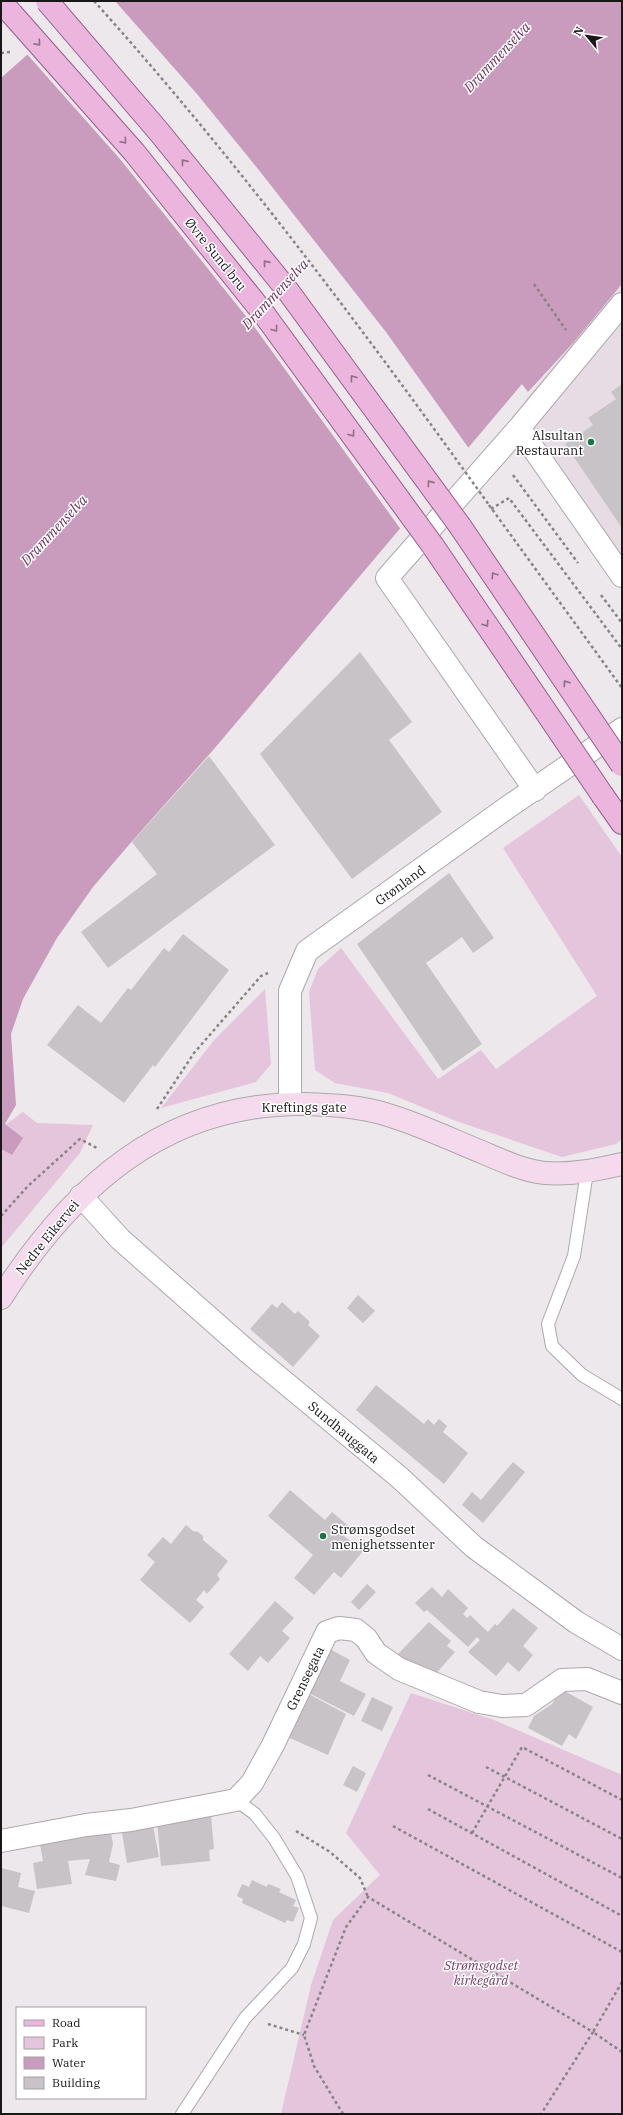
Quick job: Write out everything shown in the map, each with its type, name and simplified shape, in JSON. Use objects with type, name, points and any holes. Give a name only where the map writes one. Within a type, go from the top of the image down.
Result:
[{"type":"main road","points":[[47,1],[160,132],[288,291],[460,526],[622,765]]},
{"type":"main road","name":"Øvre Sund bru","points":[[6,8],[134,152],[264,314],[433,546],[622,823]]},
{"type":"main road","name":"Kreftings gate","points":[[81,1196],[124,1161],[155,1140],[190,1124],[251,1107],[290,1104],[338,1105],[364,1108],[419,1125],[522,1168],[543,1173],[587,1172],[622,1164]]},
{"type":"main road","name":"Nedre Eikervei","points":[[1,1298],[17,1272],[50,1230],[81,1196]]},
{"type":"street","points":[[535,790],[387,578],[519,428],[622,304]]},
{"type":"street","points":[[519,428],[622,576]]},
{"type":"street","name":"Grønland","points":[[307,951],[508,807],[535,790],[622,729]]},
{"type":"street","points":[[290,1104],[290,991],[307,951]]},
{"type":"street","name":"Sundhauggata","points":[[81,1196],[103,1222],[138,1255],[248,1352],[399,1477],[474,1547],[576,1622],[622,1649]]},
{"type":"street","name":"Grensegata","points":[[236,1800],[252,1783],[273,1745],[327,1632],[339,1628],[356,1630],[366,1638],[376,1653],[399,1669],[479,1702],[502,1706],[526,1705],[562,1680],[587,1680],[622,1693]]},
{"type":"street","points":[[1,1841],[86,1824],[131,1820],[236,1800]]},
{"type":"lane","points":[[587,1172],[574,1256],[548,1324],[552,1346],[582,1375],[622,1399]]},
{"type":"lane","points":[[182,2114],[245,2018],[292,1968],[304,1944],[311,1918],[297,1876],[274,1838],[255,1814],[236,1800]]},
{"type":"path","points":[[94,1],[184,106],[317,271],[622,688]]},
{"type":"path","points":[[534,284],[570,336]]},
{"type":"path","points":[[497,453],[580,567]]},
{"type":"path","points":[[491,509],[509,498],[622,649]]},
{"type":"path","points":[[599,592],[622,623]]},
{"type":"path","points":[[157,1110],[194,1053],[261,976],[307,951]]},
{"type":"path","points":[[1,1216],[28,1186],[80,1139],[124,1161]]},
{"type":"path","points":[[472,1833],[522,1747],[622,1800]]},
{"type":"path","points":[[486,1767],[622,1839]]},
{"type":"path","points":[[428,1776],[622,1878]]},
{"type":"path","points":[[428,1810],[622,1916]]},
{"type":"path","points":[[394,1826],[622,1952]]},
{"type":"path","points":[[294,1829],[330,1852],[360,1878],[368,1897],[593,2032],[622,2052]]},
{"type":"path","points":[[342,2114],[314,2066],[304,2036],[346,1927],[368,1897]]},
{"type":"path","points":[[541,2114],[593,2032],[622,1982]]},
{"type":"path","points":[[245,2018],[304,2036]]},
{"type":"shaded area","points":[[622,285],[622,576],[519,428],[526,398]]},
{"type":"green space","points":[[579,795],[622,857],[622,1139],[616,1144],[562,1157],[456,1121],[388,1093],[335,1083],[315,1070],[309,992],[318,969],[341,948],[438,1079],[481,1050],[496,1069],[597,996],[503,848]]},
{"type":"green space","points":[[265,989],[271,1064],[256,1082],[161,1108],[215,1039]]},
{"type":"green space","points":[[23,1112],[37,1123],[93,1125],[80,1153],[1,1248],[1,1149],[12,1155],[5,1125]]},
{"type":"green space","name":"Strømsgodset kirkegård","points":[[411,1693],[494,1720],[622,1775],[622,2114],[281,2114],[311,1985],[333,1920],[380,1875],[346,1833]]},
{"type":"water","name":"Drammenselva","points":[[88,1],[622,1],[622,284],[574,342],[528,392],[522,384],[214,749],[93,887],[57,938],[23,999],[11,1034],[16,1105],[5,1124],[23,1138],[12,1155],[1,1149],[1,78]]},
{"type":"pier","points":[[85,1],[115,1],[197,94],[386,332],[470,450],[402,531],[253,325],[120,159],[26,53]]},
{"type":"building","points":[[622,384],[622,528],[565,444],[593,425],[588,418],[616,399],[611,392]]},
{"type":"building","points":[[360,652],[412,722],[389,740],[442,812],[352,879],[260,754]]},
{"type":"building","points":[[209,756],[275,845],[108,968],[81,932],[157,874],[132,842]]},
{"type":"building","points":[[449,873],[494,938],[473,953],[462,937],[426,963],[482,1044],[443,1071],[357,944]]},
{"type":"building","points":[[183,934],[229,970],[155,1067],[153,1065],[124,1103],[47,1045],[78,1005],[101,1023],[128,988],[131,990],[164,948],[169,952]]},
{"type":"building","points":[[358,1295],[375,1311],[363,1323],[347,1308]]},
{"type":"building","points":[[282,1302],[295,1314],[298,1311],[310,1322],[308,1325],[320,1336],[293,1367],[250,1329],[272,1304],[277,1308]]},
{"type":"building","points":[[376,1385],[424,1424],[428,1419],[434,1425],[439,1419],[447,1426],[443,1432],[468,1453],[444,1484],[356,1410]]},
{"type":"building","points":[[513,1462],[525,1472],[483,1523],[462,1505],[472,1492],[481,1500]]},
{"type":"building","points":[[290,1490],[325,1520],[332,1512],[351,1528],[344,1536],[363,1551],[341,1578],[334,1572],[314,1595],[294,1578],[313,1555],[268,1516]]},
{"type":"building","points":[[186,1525],[193,1531],[198,1532],[203,1536],[203,1540],[228,1561],[217,1575],[220,1579],[207,1594],[204,1590],[196,1600],[204,1607],[190,1623],[140,1580],[155,1562],[147,1555],[163,1537],[171,1544]]},
{"type":"building","points":[[367,1584],[376,1592],[359,1610],[351,1602]]},
{"type":"building","points":[[432,1587],[442,1597],[448,1589],[468,1608],[463,1614],[467,1618],[470,1615],[488,1632],[495,1624],[497,1626],[513,1608],[538,1628],[523,1646],[533,1655],[519,1672],[508,1662],[496,1676],[468,1652],[480,1640],[477,1637],[468,1647],[427,1610],[424,1612],[415,1603]]},
{"type":"building","points":[[275,1601],[294,1618],[282,1631],[290,1638],[268,1663],[260,1656],[248,1671],[229,1654]]},
{"type":"building","points":[[429,1622],[451,1641],[447,1646],[455,1652],[433,1677],[418,1675],[397,1655]]},
{"type":"building","points":[[326,1647],[350,1660],[340,1681],[366,1694],[354,1716],[303,1690]]},
{"type":"building","points":[[561,1689],[593,1707],[576,1739],[569,1734],[562,1746],[528,1728],[534,1716],[552,1704]]},
{"type":"building","points":[[303,1691],[346,1714],[328,1755],[283,1735]]},
{"type":"building","points":[[372,1697],[393,1707],[382,1731],[361,1721]]},
{"type":"building","points":[[353,1766],[366,1773],[357,1792],[343,1785]]},
{"type":"building","points":[[211,1815],[214,1849],[209,1850],[210,1861],[161,1866],[157,1821]]},
{"type":"building","points":[[152,1821],[159,1857],[127,1863],[121,1827]]},
{"type":"building","points":[[110,1827],[113,1844],[109,1862],[120,1865],[116,1881],[85,1875],[90,1859],[77,1860],[68,1861],[72,1884],[37,1889],[33,1863],[43,1861],[39,1839]]},
{"type":"building","points":[[1,1868],[21,1873],[18,1887],[35,1891],[29,1913],[1,1906]]},
{"type":"building","points":[[252,1880],[267,1887],[268,1884],[281,1889],[279,1892],[296,1900],[293,1906],[299,1908],[293,1922],[287,1920],[285,1923],[242,1903],[243,1899],[237,1896],[242,1884],[249,1887]]},
{"type":"place","name":"Alsultan Restaurant","points":[[591,442]]},
{"type":"place","name":"Strømsgodset menighetssenter","points":[[323,1536]]}]
